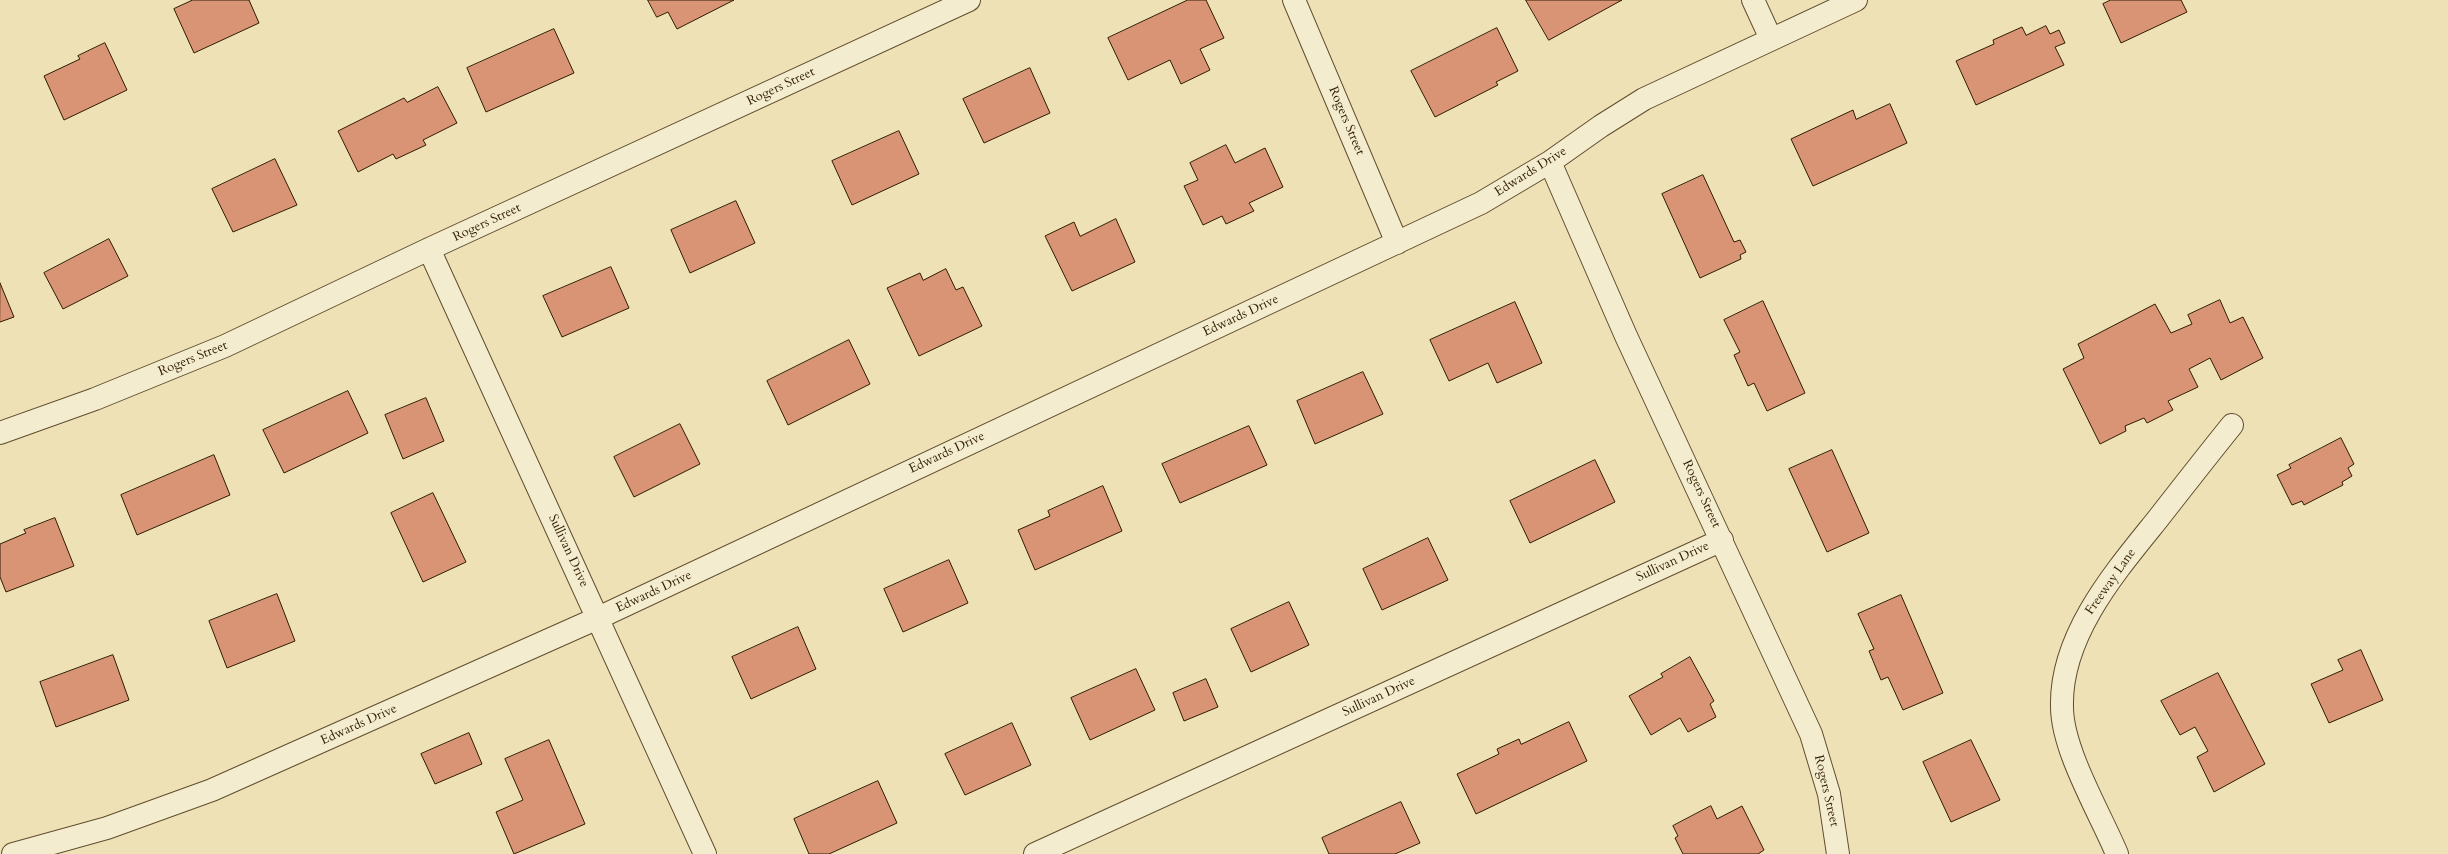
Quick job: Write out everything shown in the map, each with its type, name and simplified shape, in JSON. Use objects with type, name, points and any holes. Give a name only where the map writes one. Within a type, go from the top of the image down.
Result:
[{"type":"street","name":"Rogers Street","points":[[0,433],[95,399],[225,346],[429,249],[969,0]]},
{"type":"street","name":"Rogers Street","points":[[1294,0],[1397,243]]},
{"type":"street","points":[[1753,0],[1771,39]]},
{"type":"street","name":"Edwards Drive","points":[[13,854],[107,828],[212,790],[598,618],[1481,203],[1550,162],[1600,126],[1644,99],[1856,0]]},
{"type":"street","name":"Rogers Street","points":[[1550,162],[1626,336],[1811,734],[1829,794],[1838,854]]},
{"type":"street","name":"Sullivan Drive","points":[[429,249],[705,854]]},
{"type":"street","name":"Freeway Lane","points":[[2116,854],[2067,741],[2062,708],[2065,675],[2087,615],[2111,577],[2232,425]]},
{"type":"street","name":"Sullivan Drive","points":[[1035,854],[1722,540]]},
{"type":"building","points":[[193,0],[249,0],[259,23],[194,53],[174,9]]},
{"type":"building","points":[[648,0],[734,0],[677,29],[668,12],[657,17]]},
{"type":"building","points":[[1188,0],[1206,0],[1224,38],[1200,49],[1210,70],[1181,84],[1170,60],[1128,80],[1108,38]]},
{"type":"building","points":[[1526,0],[1622,0],[1549,40]]},
{"type":"building","points":[[2111,0],[2181,0],[2187,12],[2121,43],[2103,4]]},
{"type":"building","points":[[2046,26],[2050,34],[2059,30],[2065,43],[2055,47],[2064,65],[1976,105],[1956,61],[1994,44],[1993,40],[2022,27],[2026,35]]},
{"type":"building","points":[[1497,28],[1518,71],[1496,82],[1498,85],[1435,117],[1411,71]]},
{"type":"building","points":[[554,29],[574,73],[486,112],[467,68]]},
{"type":"building","points":[[105,43],[127,90],[64,120],[44,76],[80,59],[78,56]]},
{"type":"building","points":[[1030,68],[1050,113],[984,143],[963,99]]},
{"type":"building","points":[[438,87],[457,123],[423,140],[426,145],[396,159],[393,154],[358,172],[338,131],[404,98],[407,102]]},
{"type":"building","points":[[1890,104],[1907,143],[1813,186],[1791,139],[1853,110],[1856,119]]},
{"type":"building","points":[[899,131],[919,174],[852,205],[832,161]]},
{"type":"building","points":[[1226,145],[1235,163],[1265,148],[1283,187],[1249,203],[1254,211],[1226,224],[1222,216],[1203,225],[1184,186],[1198,180],[1190,163]]},
{"type":"building","points":[[275,159],[297,205],[233,232],[212,189]]},
{"type":"building","points":[[1703,175],[1734,242],[1740,240],[1746,252],[1740,255],[1741,259],[1700,278],[1662,194]]},
{"type":"building","points":[[736,201],[755,243],[690,273],[671,230]]},
{"type":"building","points":[[1116,219],[1135,262],[1072,291],[1045,236],[1074,222],[1080,236]]},
{"type":"building","points":[[109,239],[128,276],[63,309],[44,273]]},
{"type":"building","points":[[611,267],[629,308],[562,337],[543,296]]},
{"type":"building","points":[[946,269],[956,290],[963,287],[982,326],[919,356],[887,288],[920,273],[923,280]]},
{"type":"building","points":[[0,283],[14,317],[0,322]]},
{"type":"building","points":[[2220,300],[2230,323],[2243,317],[2263,358],[2221,380],[2210,358],[2189,369],[2198,387],[2168,401],[2173,410],[2147,423],[2144,418],[2125,426],[2126,431],[2100,444],[2063,369],[2084,358],[2078,344],[2155,304],[2171,333],[2192,324],[2188,315]]},
{"type":"building","points":[[1763,301],[1805,393],[1767,411],[1754,383],[1748,386],[1734,355],[1740,352],[1724,320]]},
{"type":"building","points":[[1515,302],[1542,363],[1497,383],[1488,363],[1449,381],[1430,340]]},
{"type":"building","points":[[849,340],[870,384],[788,425],[767,381]]},
{"type":"building","points":[[1363,372],[1383,414],[1315,444],[1297,401]]},
{"type":"building","points":[[348,391],[368,433],[284,473],[263,430]]},
{"type":"building","points":[[426,398],[444,441],[403,459],[385,415]]},
{"type":"building","points":[[680,424],[700,464],[634,497],[614,457]]},
{"type":"building","points":[[1249,426],[1267,465],[1180,503],[1162,464]]},
{"type":"building","points":[[2341,438],[2354,464],[2348,468],[2352,476],[2342,482],[2343,485],[2304,505],[2302,501],[2292,505],[2277,475],[2291,468],[2289,465]]},
{"type":"building","points":[[1832,450],[1869,533],[1827,552],[1789,469]]},
{"type":"building","points":[[214,455],[230,495],[137,535],[121,495]]},
{"type":"building","points":[[1595,460],[1615,502],[1530,543],[1510,501]]},
{"type":"building","points":[[1103,486],[1122,531],[1035,570],[1018,530],[1050,516],[1048,511]]},
{"type":"building","points":[[433,493],[466,562],[423,582],[391,513]]},
{"type":"building","points":[[55,518],[74,566],[6,592],[0,577],[0,544],[26,533],[24,530]]},
{"type":"building","points":[[1428,538],[1448,580],[1382,610],[1363,569]]},
{"type":"building","points":[[949,560],[968,603],[903,632],[884,589]]},
{"type":"building","points":[[277,594],[295,641],[227,668],[209,621]]},
{"type":"building","points":[[1901,595],[1943,693],[1903,710],[1888,677],[1881,680],[1869,651],[1874,649],[1858,614]]},
{"type":"building","points":[[1289,602],[1309,645],[1251,672],[1231,629]]},
{"type":"building","points":[[798,627],[816,669],[751,699],[732,657]]},
{"type":"building","points":[[2361,650],[2383,700],[2329,723],[2311,684],[2343,670],[2338,660]]},
{"type":"building","points":[[113,655],[129,700],[56,727],[40,682]]},
{"type":"building","points":[[1690,657],[1714,701],[1710,704],[1716,717],[1688,732],[1680,718],[1651,735],[1629,696],[1663,677],[1661,674]]},
{"type":"building","points":[[1136,669],[1155,710],[1090,740],[1071,698]]},
{"type":"building","points":[[2218,673],[2265,764],[2214,792],[2197,757],[2208,751],[2195,727],[2180,735],[2161,701]]},
{"type":"building","points":[[1206,679],[1218,707],[1184,721],[1173,693]]},
{"type":"building","points":[[1569,722],[1587,761],[1476,814],[1457,774],[1499,754],[1497,749],[1519,739],[1521,744]]},
{"type":"building","points":[[1012,723],[1031,765],[965,795],[945,754]]},
{"type":"building","points":[[469,733],[482,764],[435,784],[421,754]]},
{"type":"building","points":[[549,740],[585,824],[514,854],[496,812],[523,800],[505,759]]},
{"type":"building","points":[[1971,740],[2000,800],[1951,822],[1923,762]]},
{"type":"building","points":[[878,781],[897,823],[829,854],[809,854],[794,819]]},
{"type":"building","points":[[1401,802],[1420,843],[1395,854],[1329,854],[1322,838]]},
{"type":"building","points":[[1711,806],[1717,819],[1742,806],[1764,850],[1758,854],[1683,854],[1675,838],[1678,836],[1673,826]]}]
